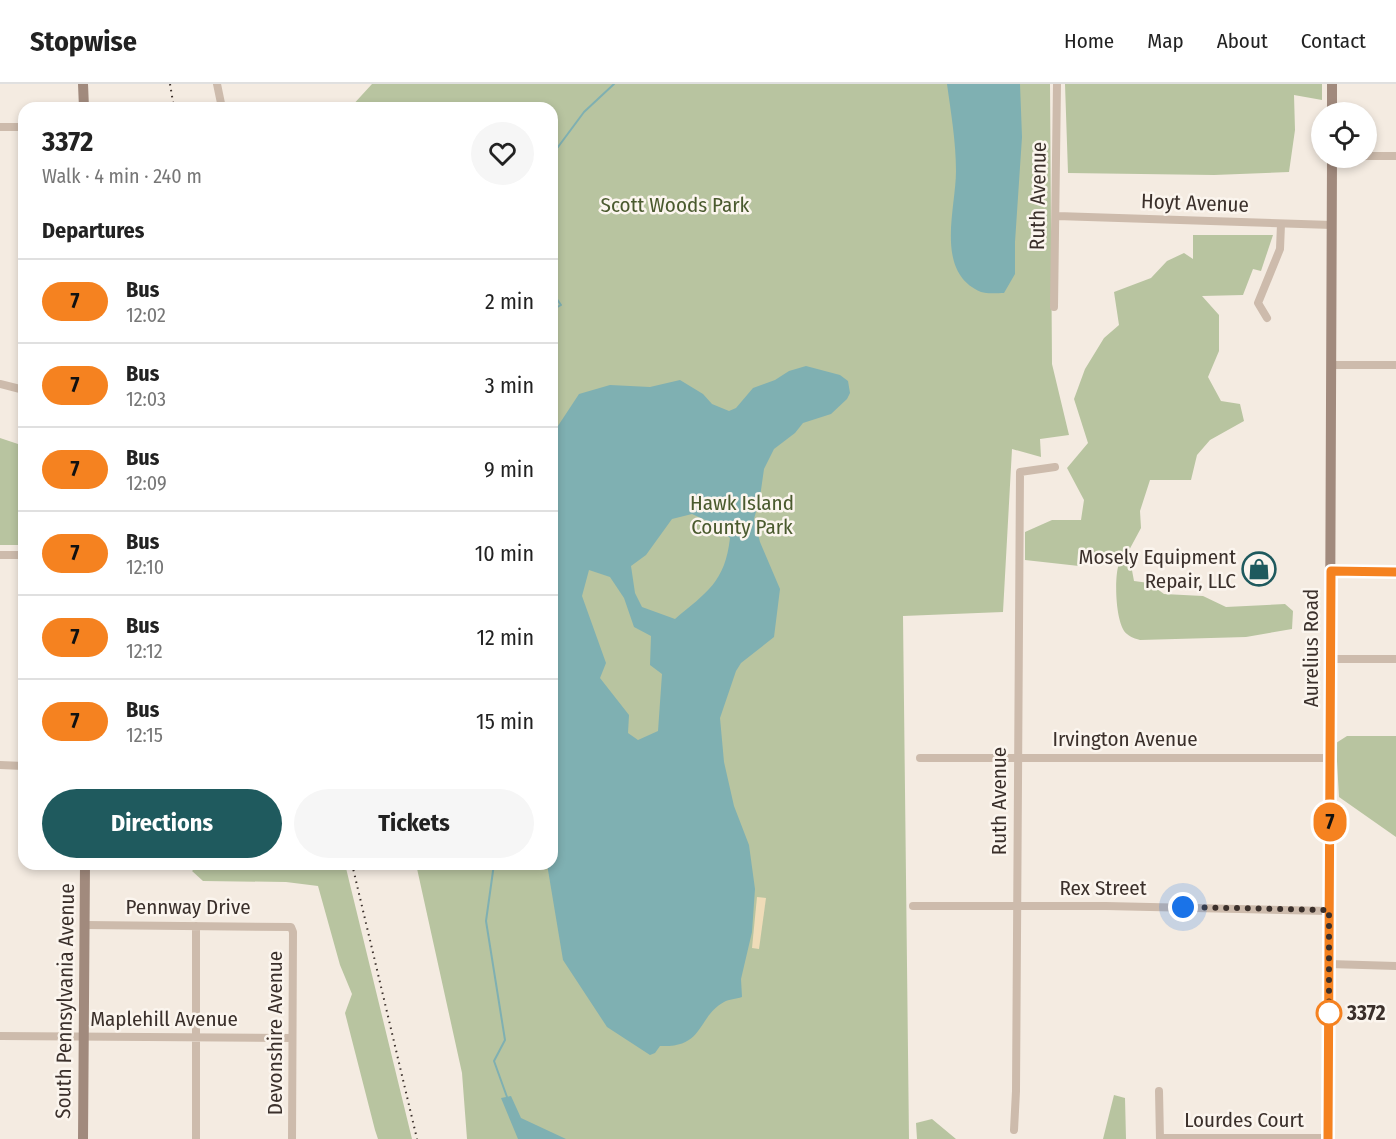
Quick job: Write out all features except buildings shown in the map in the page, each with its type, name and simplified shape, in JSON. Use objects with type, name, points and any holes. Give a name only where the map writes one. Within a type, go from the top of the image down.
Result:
[{"type":"street","points":[[83,84],[84,102]]},
{"type":"street","points":[[217,84],[221,102]]},
{"type":"street","name":"Ruth Avenue","points":[[1054,308],[1057,84]]},
{"type":"street","points":[[1332,84],[1332,102]]},
{"type":"street","points":[[0,127],[18,128]]},
{"type":"street","points":[[1377,156],[1396,156]]},
{"type":"street","name":"Aurelius Road","points":[[1328,1138],[1332,168]]},
{"type":"street","name":"Hoyt Avenue","points":[[1057,216],[1332,225]]},
{"type":"street","points":[[1267,318],[1258,303],[1280,249],[1281,224]]},
{"type":"street","points":[[1332,365],[1396,365]]},
{"type":"street","points":[[0,384],[18,388]]},
{"type":"street","name":"Ruth Avenue","points":[[1014,1131],[1020,472],[1055,467]]},
{"type":"street","points":[[0,555],[18,555]]},
{"type":"street","points":[[1331,571],[1396,573]]},
{"type":"street","points":[[1330,659],[1396,659]]},
{"type":"street","name":"Irvington Avenue","points":[[921,758],[1017,756],[1330,758]]},
{"type":"street","points":[[0,765],[18,766]]},
{"type":"street","name":"South Pennsylvania Avenue","points":[[83,1139],[86,870]]},
{"type":"street","name":"Rex Street","points":[[913,906],[1329,910]]},
{"type":"street","name":"Pennway Drive","points":[[86,925],[291,927]]},
{"type":"street","points":[[196,926],[196,1139]]},
{"type":"street","name":"Devonshire Avenue","points":[[291,927],[293,932],[292,1139]]},
{"type":"street","points":[[1329,964],[1396,966]]},
{"type":"street","name":"Maplehill Avenue","points":[[0,1036],[292,1038]]},
{"type":"street","points":[[1159,1091],[1160,1138]]},
{"type":"street","name":"Lourdes Court","points":[[1160,1138],[1328,1138]]},
{"type":"green space","name":"Hawk Island County Park","points":[[372,84],[1050,84],[1052,364],[1069,435],[1040,439],[1041,457],[1012,449],[1003,612],[903,616],[909,1139],[467,1139],[462,1073],[417,870],[558,870],[558,102],[356,102]]},
{"type":"green space","points":[[1065,84],[1322,84],[1322,100],[1294,95],[1295,130],[1289,172],[1214,175],[1068,173]]},
{"type":"green space","points":[[1193,235],[1273,235],[1261,271],[1253,269],[1243,295],[1202,296],[1219,315],[1219,351],[1208,377],[1221,401],[1240,404],[1244,421],[1210,440],[1197,455],[1191,480],[1150,480],[1140,511],[1141,528],[1127,554],[1079,566],[1025,560],[1025,532],[1052,520],[1081,520],[1084,500],[1067,468],[1088,443],[1074,399],[1085,369],[1104,338],[1119,325],[1114,292],[1151,278],[1167,261],[1184,253],[1193,259]]},
{"type":"green space","points":[[0,438],[18,444],[18,545],[0,545]]},
{"type":"green space","points":[[1119,564],[1131,565],[1134,581],[1149,583],[1164,594],[1203,596],[1226,607],[1285,604],[1293,611],[1292,629],[1246,637],[1140,640],[1127,634],[1120,621],[1116,589]]},
{"type":"green space","points":[[1347,736],[1396,736],[1396,837],[1339,797],[1336,743]]},
{"type":"green space","points":[[346,870],[412,1139],[378,1139],[345,1013],[352,994],[340,965],[318,886],[286,882],[203,881],[192,871]]},
{"type":"green space","points":[[1114,1095],[1125,1098],[1126,1139],[1103,1139]]},
{"type":"green space","points":[[932,1119],[956,1139],[917,1139],[916,1123]]},
{"type":"sand","points":[[757,897],[766,898],[759,949],[752,948]]},
{"type":"water","points":[[947,84],[1020,84],[1022,137],[1015,274],[1004,293],[981,292],[966,283],[957,270],[952,255],[956,160]]},
{"type":"water","points":[[806,366],[840,375],[848,381],[850,393],[847,399],[831,414],[803,423],[795,433],[774,449],[764,469],[754,519],[760,542],[780,589],[774,637],[741,663],[736,671],[720,718],[724,762],[734,806],[749,845],[755,889],[752,932],[741,979],[742,997],[726,1001],[715,1009],[693,1037],[675,1045],[660,1046],[655,1053],[650,1055],[607,1027],[563,960],[548,870],[558,870],[558,426],[579,394],[610,385],[650,387],[680,380],[703,394],[712,404],[729,411],[736,408],[753,388],[775,380],[789,371]],"holes":[[[692,514],[714,524],[730,538],[724,565],[713,585],[675,619],[642,607],[635,593],[631,566],[646,555],[672,519]],[[589,570],[610,577],[624,598],[634,627],[651,636],[650,665],[662,674],[658,731],[638,740],[628,733],[629,715],[600,678],[606,663],[582,596]]]},
{"type":"water","points":[[511,1096],[521,1118],[566,1139],[518,1139],[501,1098]]},
{"type":"waterway","points":[[558,147],[584,112],[614,84]]},
{"type":"waterway","points":[[558,301],[561,305],[558,307]]},
{"type":"waterway","points":[[493,870],[486,921],[505,1040],[494,1061],[507,1097]]},
{"type":"railway","points":[[170,84],[173,102]]},
{"type":"railway","points":[[353,870],[417,1139]]},
{"type":"bus line","name":"7","points":[[1328,1139],[1331,571],[1396,572]]},
{"type":"place","name":"Mosely Equipment Repair, LLC","points":[[1259,569]]},
{"type":"place","name":"3372","points":[[1329,1013]]},
{"type":"route","points":[[1183,907],[1329,910],[1329,1013]]},
{"type":"park label","name":"Scott Woods Park","points":[[675,205]]}]
